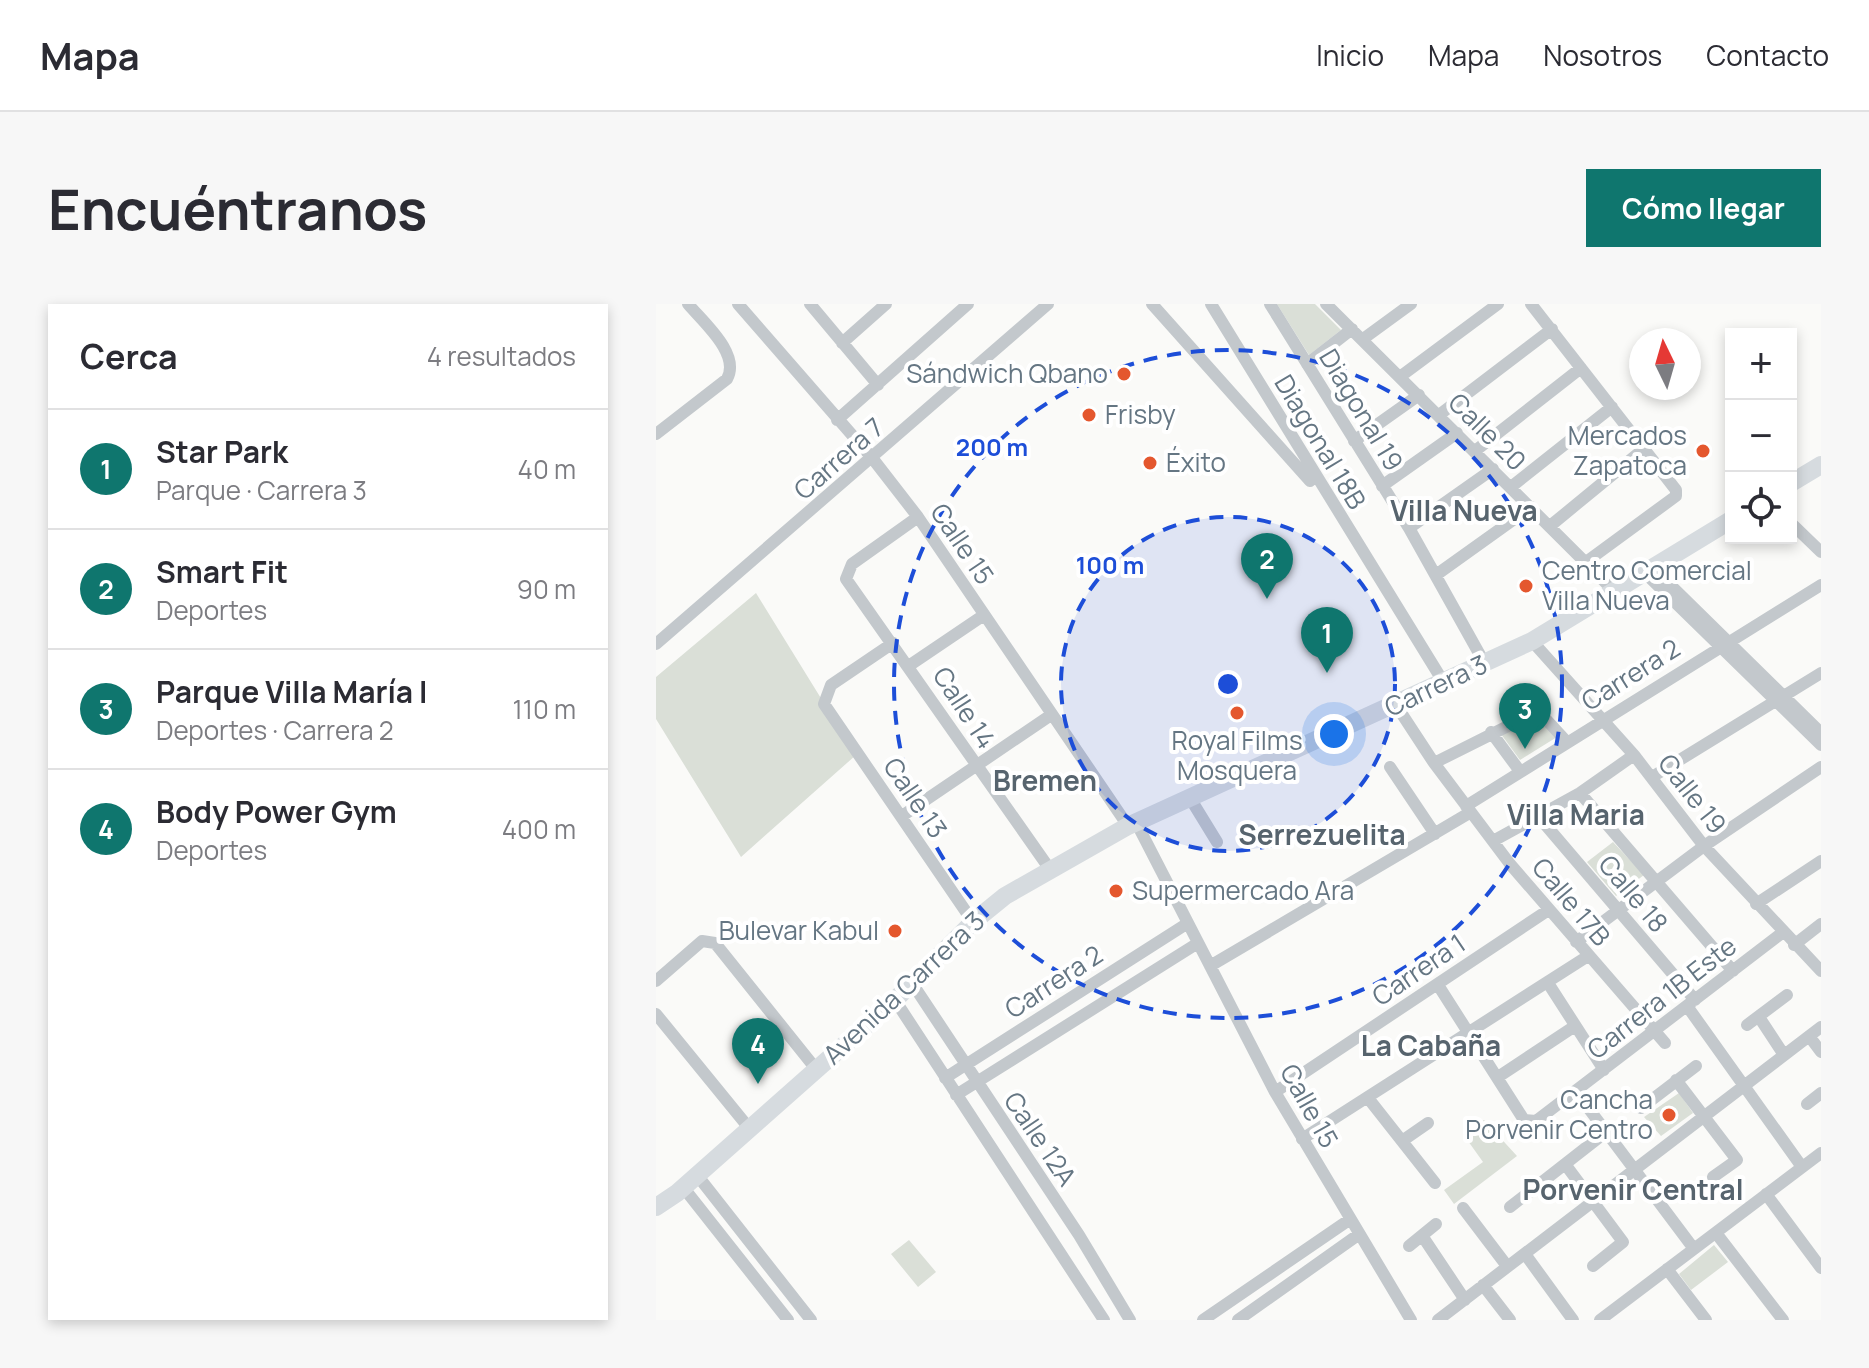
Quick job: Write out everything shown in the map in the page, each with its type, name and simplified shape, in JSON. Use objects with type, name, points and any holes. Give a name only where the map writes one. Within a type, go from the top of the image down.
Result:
[{"type":"main road","points":[[1797,479],[1821,465]]},
{"type":"main road","name":"Carrera 3","points":[[1132,824],[1532,641],[1616,593],[1725,524]]},
{"type":"main road","name":"Avenida Carrera 3","points":[[686,1185],[895,1000],[973,922],[1005,896],[1049,868],[1132,824]]},
{"type":"main road","points":[[656,1192],[686,1185]]},
{"type":"main road","points":[[656,1207],[686,1185]]},
{"type":"street","points":[[656,434],[731,373],[728,355],[688,304]]},
{"type":"street","name":"Calle 15","points":[[738,304],[873,459],[918,517],[1051,715],[1132,824],[1188,923],[1275,1092],[1411,1320]]},
{"type":"street","points":[[810,304],[878,385]]},
{"type":"street","points":[[842,343],[886,304]]},
{"type":"street","points":[[837,420],[968,304]]},
{"type":"street","name":"Carrera 7","points":[[656,644],[873,459],[1048,304]]},
{"type":"street","points":[[1152,304],[1335,510]]},
{"type":"street","name":"Diagonal 18B","points":[[1211,304],[1444,683]]},
{"type":"street","name":"Diagonal 19","points":[[1270,304],[1409,528],[1485,664]]},
{"type":"street","name":"Calle 20","points":[[1326,304],[1616,593]]},
{"type":"street","points":[[1363,339],[1411,304]]},
{"type":"street","points":[[1401,376],[1498,304]]},
{"type":"street","points":[[1531,304],[1676,490],[1676,496],[1586,562]]},
{"type":"street","points":[[1307,364],[1352,329]]},
{"type":"street","points":[[1439,415],[1552,329]]},
{"type":"street","points":[[1475,451],[1581,368]]},
{"type":"street","points":[[1354,441],[1419,395]]},
{"type":"street","points":[[1511,487],[1612,407]]},
{"type":"street","points":[[1382,486],[1457,433]]},
{"type":"street","points":[[1550,526],[1645,448]]},
{"type":"street","points":[[1409,528],[1493,469]]},
{"type":"street","points":[[1436,575],[1531,507]]},
{"type":"street","name":"Calle 14","points":[[918,517],[852,564],[847,571],[850,587],[910,665],[975,766],[1049,868]]},
{"type":"street","points":[[1797,527],[1818,543]]},
{"type":"street","points":[[1649,571],[1821,745]]},
{"type":"street","name":"Carrera 2","points":[[1210,966],[1435,834],[1519,770],[1821,585]]},
{"type":"street","points":[[910,665],[984,615]]},
{"type":"street","name":"Calle 19","points":[[1532,641],[1634,755],[1704,846],[1782,933],[1821,971]]},
{"type":"street","name":"Calle 13","points":[[893,643],[831,685],[824,704],[973,922]]},
{"type":"street","points":[[1652,777],[1821,673]]},
{"type":"street","points":[[1779,700],[1821,733]]},
{"type":"street","name":"Calle 17B","points":[[1396,705],[1434,763],[1547,911],[1665,1043]]},
{"type":"street","points":[[1434,763],[1491,732],[1538,713],[1566,741]]},
{"type":"street","points":[[902,816],[1051,715]]},
{"type":"street","points":[[1491,732],[1519,770]]},
{"type":"street","points":[[1493,841],[1580,793],[1634,755]]},
{"type":"street","points":[[1390,767],[1435,834]]},
{"type":"street","points":[[1576,942],[1704,846],[1821,767]]},
{"type":"street","points":[[1580,793],[1733,971]]},
{"type":"street","points":[[1190,798],[1217,842]]},
{"type":"street","name":"Calle 18","points":[[1538,816],[1691,1003],[1742,1086],[1802,1167]]},
{"type":"street","points":[[1756,904],[1821,861]]},
{"type":"street","name":"Carrera 1","points":[[1275,1092],[1547,911]]},
{"type":"street","name":"Carrera 2","points":[[945,1078],[1188,923]]},
{"type":"street","points":[[1794,945],[1821,924]]},
{"type":"street","name":"Carrera 1B Este","points":[[1498,1077],[1529,1122],[1540,1120],[1782,933]]},
{"type":"street","points":[[656,981],[702,941],[710,941],[816,1069]]},
{"type":"street","name":"Carrera 2","points":[[956,1095],[1198,943]]},
{"type":"street","points":[[1302,1139],[1471,1035],[1588,956]]},
{"type":"street","name":"Calle 12A","points":[[912,983],[1079,1235],[1130,1320]]},
{"type":"street","points":[[1548,983],[1604,1070]]},
{"type":"street","points":[[1438,985],[1498,1077],[1575,1026]]},
{"type":"street","points":[[1747,1025],[1787,995]]},
{"type":"street","name":"Calle 12A","points":[[895,1000],[1104,1320]]},
{"type":"street","points":[[656,1014],[749,1128]]},
{"type":"street","points":[[1759,1017],[1784,1055]]},
{"type":"street","points":[[1438,1320],[1821,1027]]},
{"type":"street","points":[[1809,1036],[1821,1052]]},
{"type":"street","points":[[1641,1108],[1696,1066]]},
{"type":"street","points":[[1676,1080],[1737,1160],[1713,1177]]},
{"type":"street","points":[[1577,1093],[1694,1249]]},
{"type":"street","points":[[1807,1104],[1821,1093]]},
{"type":"street","points":[[1368,1098],[1435,1183]]},
{"type":"street","points":[[1402,1141],[1428,1123]]},
{"type":"street","points":[[1510,1207],[1606,1132]]},
{"type":"street","points":[[1600,1320],[1821,1153]]},
{"type":"street","points":[[1565,1164],[1623,1242],[1593,1266]]},
{"type":"street","points":[[686,1185],[788,1320]]},
{"type":"street","points":[[686,1185],[811,1320]]},
{"type":"street","points":[[1766,1194],[1821,1268]]},
{"type":"street","points":[[1463,1208],[1507,1266]]},
{"type":"street","points":[[1203,1320],[1349,1220]]},
{"type":"street","points":[[1409,1246],[1436,1224]]},
{"type":"street","points":[[1716,1233],[1783,1320]]},
{"type":"street","points":[[1238,1320],[1358,1235]]},
{"type":"street","points":[[1423,1237],[1465,1300]]},
{"type":"street","points":[[1525,1254],[1573,1320]]},
{"type":"street","points":[[1667,1269],[1706,1320]]},
{"type":"street","points":[[1483,1285],[1510,1320]]},
{"type":"shaded area","points":[[1277,304],[1315,304],[1341,330],[1309,355]]},
{"type":"shaded area","points":[[756,593],[856,755],[741,857],[656,719],[656,677]]},
{"type":"shaded area","points":[[1538,719],[1557,737],[1520,760],[1501,734]]},
{"type":"shaded area","points":[[1613,842],[1644,875],[1616,896],[1587,862]]},
{"type":"shaded area","name":"Cancha Porvenir Centro","points":[[1679,1093],[1693,1113],[1661,1136],[1644,1117]]},
{"type":"shaded area","points":[[1484,1120],[1517,1156],[1454,1204],[1444,1190],[1483,1162],[1463,1134]]},
{"type":"shaded area","points":[[909,1240],[936,1272],[918,1287],[891,1254]]},
{"type":"shaded area","points":[[1714,1245],[1728,1262],[1691,1290],[1679,1274]]},
{"type":"place","name":"Sándwich Qbano","points":[[1124,374]]},
{"type":"place","name":"Frisby","points":[[1089,415]]},
{"type":"place","name":"Mercados Zapatoca","points":[[1703,451]]},
{"type":"place","name":"Éxito","points":[[1150,463]]},
{"type":"place","name":"Centro Comercial Villa Nueva","points":[[1526,586]]},
{"type":"place","name":"Smart Fit","points":[[1267,599]]},
{"type":"place","name":"Star Park","points":[[1327,673]]},
{"type":"place","name":"Royal Films Mosquera","points":[[1237,713]]},
{"type":"place","name":"Parque Villa María I","points":[[1525,749]]},
{"type":"place","name":"Supermercado Ara","points":[[1116,891]]},
{"type":"place","name":"Bulevar Kabul","points":[[895,931]]},
{"type":"place","name":"Body Power Gym","points":[[758,1084]]},
{"type":"place","name":"Cancha Porvenir Centro","points":[[1669,1115]]},
{"type":"district","name":"Villa Nueva","points":[[1464,511]]},
{"type":"district","name":"Bremen","points":[[1045,781]]},
{"type":"district","name":"Villa Maria","points":[[1576,815]]},
{"type":"district","name":"Serrezuelita","points":[[1322,835]]},
{"type":"district","name":"La Cabaña","points":[[1431,1046]]},
{"type":"district","name":"Porvenir Central","points":[[1633,1190]]}]
